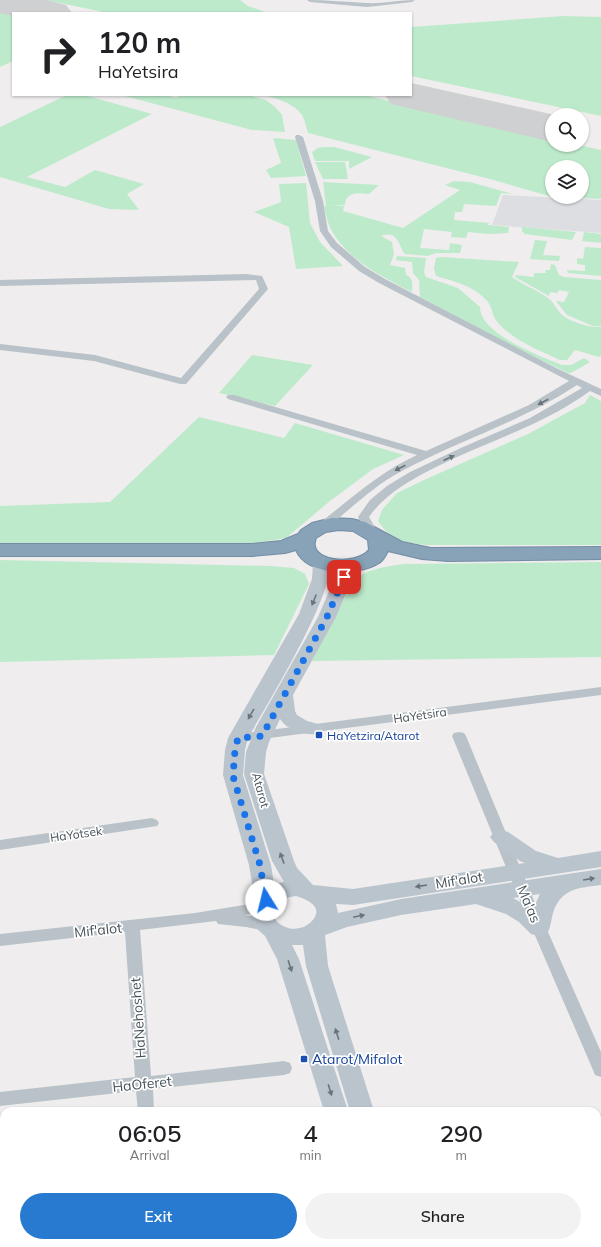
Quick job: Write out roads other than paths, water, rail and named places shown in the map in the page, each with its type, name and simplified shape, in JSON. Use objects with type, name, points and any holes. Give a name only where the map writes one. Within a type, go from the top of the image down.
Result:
[{"type":"highway","points":[[0,550],[221,551],[272,549],[285,547],[314,532],[342,524],[363,527],[375,534],[387,544],[405,550],[456,555]]},
{"type":"highway","points":[[314,532],[304,544],[305,550],[309,556],[319,561]]},
{"type":"highway","points":[[364,562],[376,555],[380,550],[380,544],[375,534]]},
{"type":"highway","points":[[221,551],[319,561],[340,566],[404,556],[601,553]]},
{"type":"street","points":[[310,0],[367,5],[412,0]]},
{"type":"street","points":[[299,137],[318,201],[324,231],[334,245],[362,269],[382,281],[601,393]]},
{"type":"street","points":[[0,283],[246,277],[259,278],[264,289],[184,382],[95,358],[0,346]]},
{"type":"street","points":[[314,532],[366,489],[382,478],[428,455],[520,414],[553,397],[576,381]]},
{"type":"street","points":[[375,534],[363,517],[371,504],[396,485],[429,467],[533,420],[566,402],[589,387]]},
{"type":"street","points":[[231,397],[428,455]]},
{"type":"street","name":"Atarot","points":[[319,561],[320,584],[308,614],[238,738],[235,750],[233,776],[260,865],[267,916],[288,959],[335,1107]]},
{"type":"street","name":"Atarot","points":[[311,892],[289,873],[283,861],[254,774],[256,752],[262,736],[327,617],[344,577],[364,562]]},
{"type":"street","name":"HaYetsira","points":[[238,738],[601,691]]},
{"type":"street","points":[[284,695],[284,709],[286,715],[301,726],[315,729]]},
{"type":"street","name":"Ma'as","points":[[459,736],[539,928],[601,1070]]},
{"type":"street","name":"HaYotsek","points":[[0,845],[152,823]]},
{"type":"street","points":[[501,837],[528,856],[561,874],[542,912],[539,928]]},
{"type":"street","name":"Mif'alot","points":[[561,874],[601,859]]},
{"type":"street","name":"Mif'alot","points":[[311,892],[353,896],[519,880],[561,874],[601,877]]},
{"type":"street","name":"Mif'alot","points":[[317,930],[367,914],[471,897],[519,880]]},
{"type":"street","points":[[287,888],[311,892],[323,900],[327,906],[328,913],[326,921],[317,930],[298,937],[281,935],[267,916],[272,895],[287,888]]},
{"type":"street","points":[[471,897],[496,900],[511,905],[523,912],[539,928]]},
{"type":"street","name":"Mif'alot","points":[[0,940],[195,919],[246,921],[267,916]]},
{"type":"street","name":"HaNehoshet","points":[[132,926],[146,1107]]},
{"type":"street","points":[[317,930],[314,947],[317,966],[361,1107]]},
{"type":"street","name":"HaOferet","points":[[0,1099],[284,1068]]},
{"type":"place","name":"HaYetzira/Atarot","points":[[319,735]]},
{"type":"place","name":"Atarot/Mifalot","points":[[304,1059]]}]
